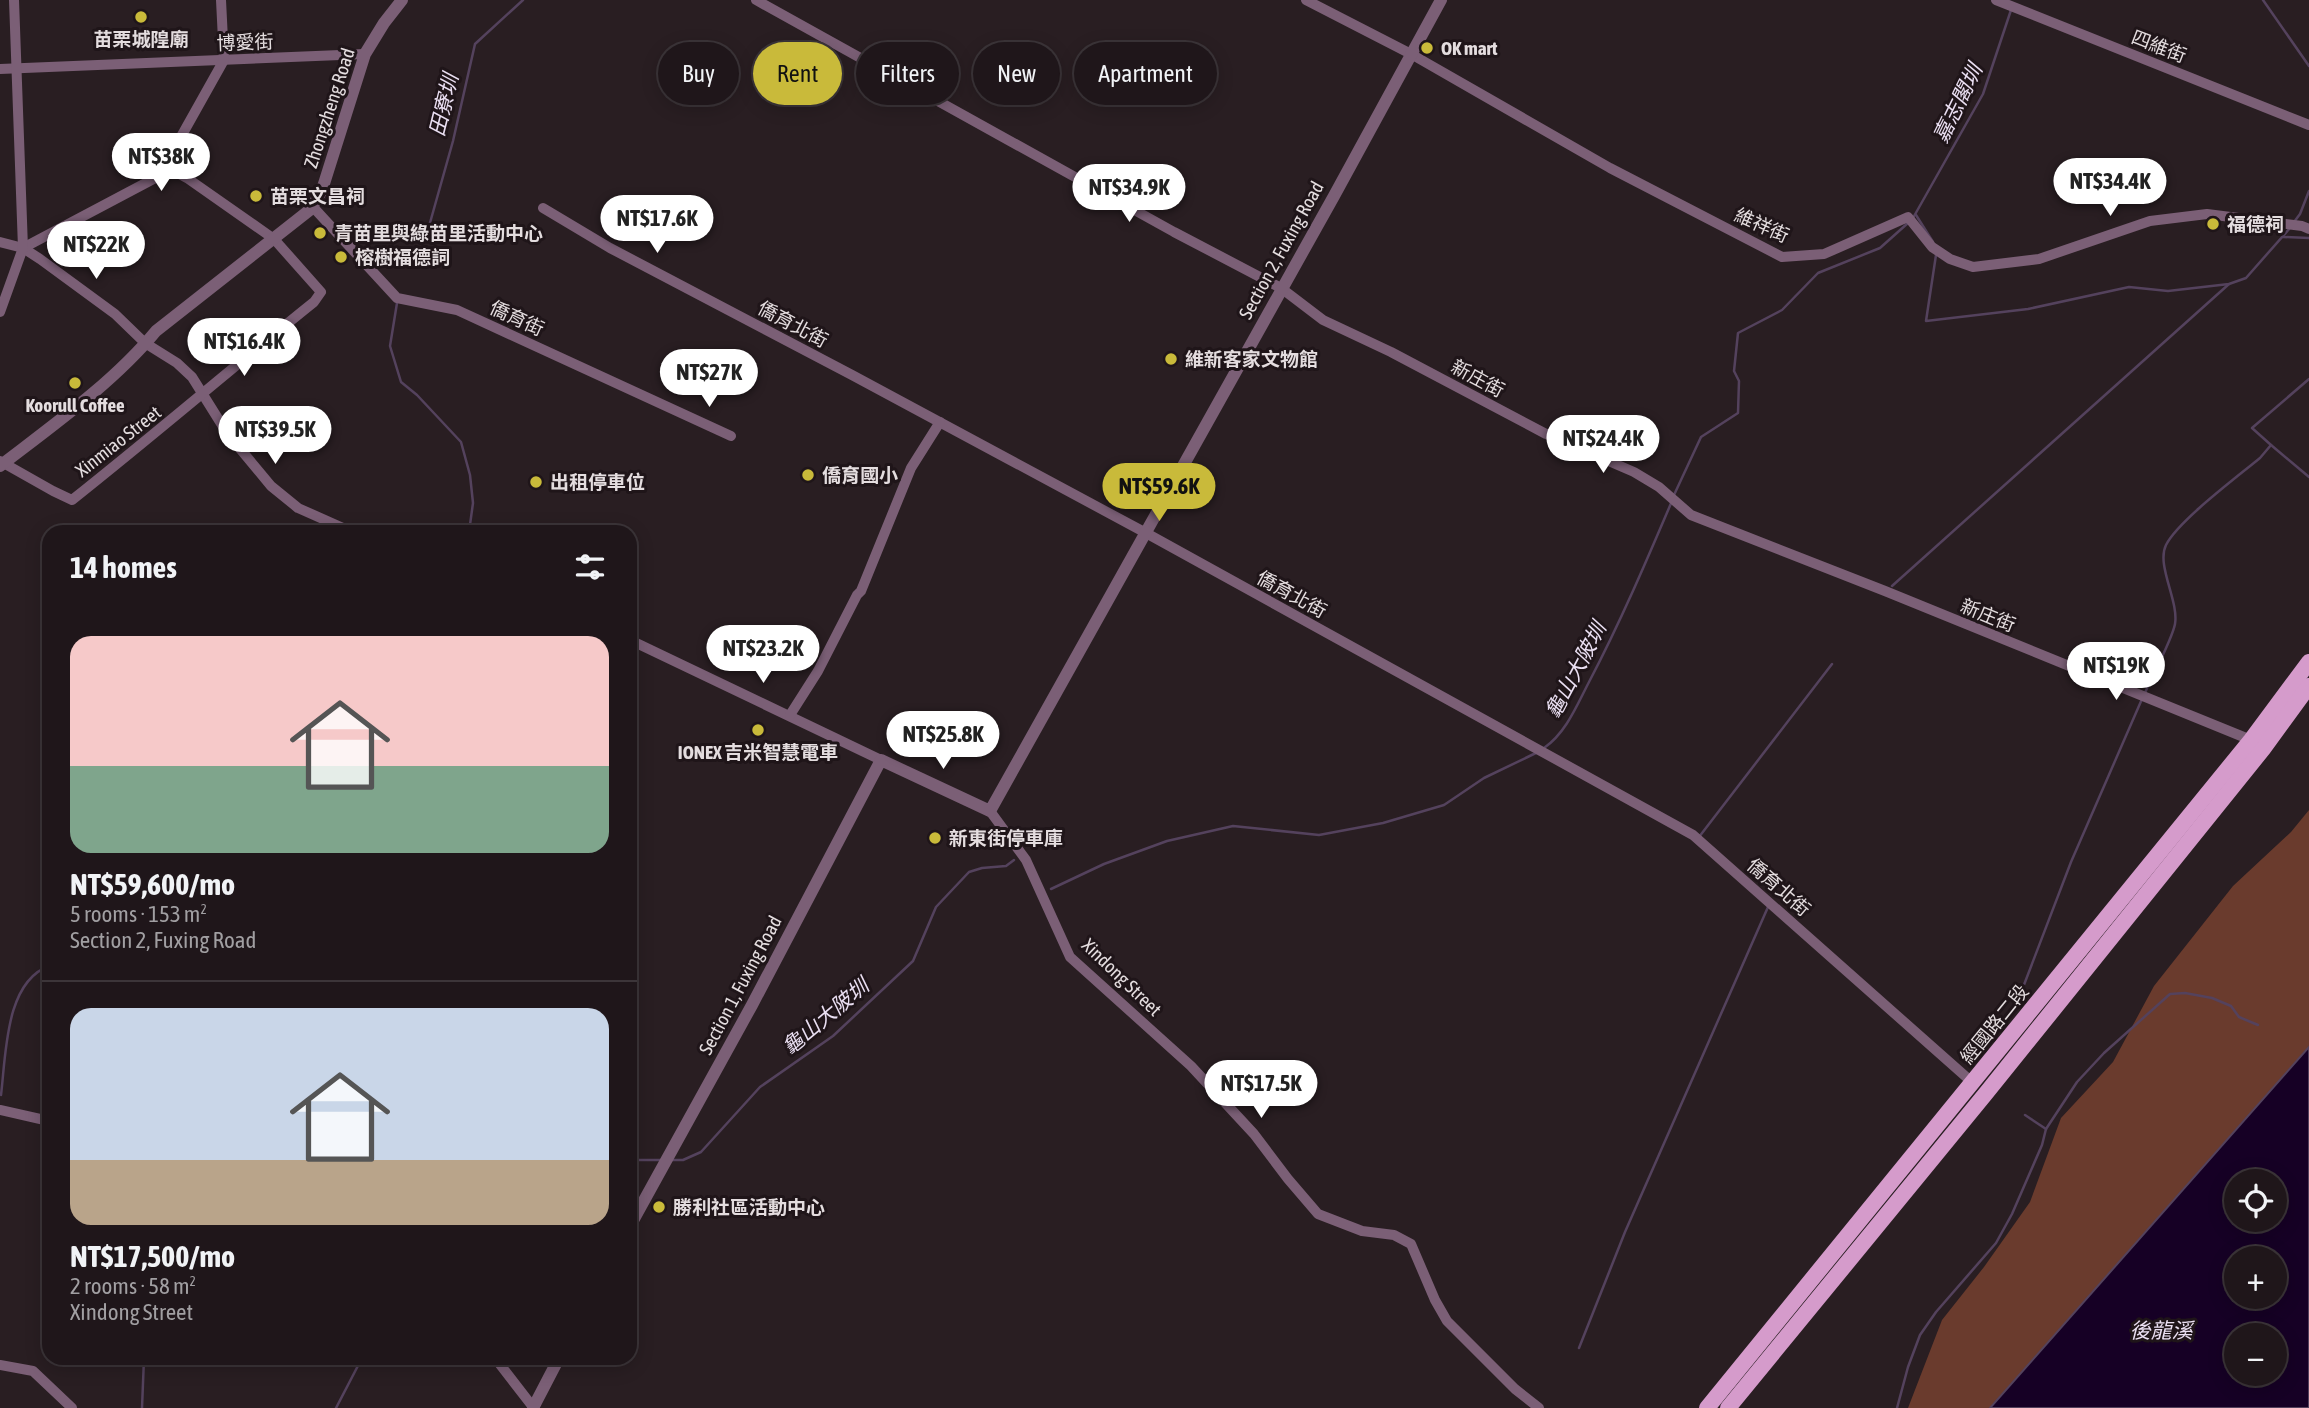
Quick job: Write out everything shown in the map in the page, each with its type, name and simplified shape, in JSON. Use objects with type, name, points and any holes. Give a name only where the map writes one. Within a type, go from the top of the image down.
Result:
[{"type":"main road","name":"經國路二段","points":[[1707,1408],[2251,740],[2309,662]]},
{"type":"main road","name":"經國路二段","points":[[1728,1408],[1987,1092],[2263,749],[2309,686]]},
{"type":"street","points":[[0,312],[23,248],[14,0]]},
{"type":"street","points":[[23,248],[159,176],[167,167],[223,60],[221,0]]},
{"type":"street","name":"Zhongzheng Road","points":[[1,464],[89,395],[156,331],[313,206],[326,179],[365,54],[402,0]]},
{"type":"street","name":"新庄街","points":[[756,0],[1280,288],[1323,320],[1391,352],[1546,434],[1634,472],[1659,487],[1691,515],[2251,740]]},
{"type":"street","name":"維祥街","points":[[1306,0],[1411,54],[1610,168],[1782,257],[1824,254],[1908,216],[1932,247],[1950,259],[1973,267],[2039,258],[2150,221],[2207,214],[2309,229]]},
{"type":"street","name":"Section 2, Fuxing Road","points":[[990,811],[1280,288],[1334,196],[1440,0]]},
{"type":"street","name":"四維街","points":[[1996,0],[2309,125]]},
{"type":"street","name":"博愛街","points":[[0,69],[365,54]]},
{"type":"street","points":[[167,167],[187,177],[274,239]]},
{"type":"street","name":"僑育街","points":[[313,206],[397,298],[457,310],[732,436]]},
{"type":"street","name":"僑育北街","points":[[543,208],[610,248],[1146,533],[1693,835],[1973,1083]]},
{"type":"street","name":"Xinmiao Street","points":[[1,464],[72,500],[179,415],[202,393],[314,302],[321,292],[274,239]]},
{"type":"street","points":[[0,242],[23,248],[115,314],[145,343],[185,370],[227,433],[271,486],[298,508],[336,525]]},
{"type":"street","points":[[790,715],[818,671],[861,591],[911,468],[940,422]]},
{"type":"street","name":"Xindong Street","points":[[637,643],[990,811],[1026,860],[1070,957],[1191,1066],[1254,1135],[1318,1214],[1362,1231],[1394,1235],[1411,1244],[1447,1321],[1515,1389],[1539,1408]]},
{"type":"street","name":"Section 1, Fuxing Road","points":[[637,1213],[881,760]]},
{"type":"street","points":[[0,1110],[42,1119]]},
{"type":"street","points":[[0,1365],[33,1371],[72,1408]]},
{"type":"street","points":[[500,1365],[533,1408],[555,1365]]},
{"type":"shaded area","points":[[2309,810],[2309,1047],[1990,1408],[1908,1408],[1942,1320],[2030,1202],[2061,1118],[2113,1062],[2154,986],[2233,886],[2291,832]]},
{"type":"water","name":"後龍溪","points":[[2309,1047],[2309,1408],[1990,1408]]},
{"type":"waterway","name":"田寮圳","points":[[426,237],[453,141],[475,44],[523,0]]},
{"type":"waterway","points":[[2263,0],[2309,66]]},
{"type":"waterway","name":"嘉志閣圳","points":[[1913,218],[1983,94],[2011,10]]},
{"type":"waterway","points":[[2294,222],[2309,191]]},
{"type":"waterway","points":[[1916,215],[1933,242]]},
{"type":"waterway","name":"龜山大陂圳","points":[[1674,495],[1701,437],[1738,413],[1739,381],[1734,371],[1738,333],[1782,310],[1818,273],[1880,248],[1908,223]]},
{"type":"waterway","points":[[1936,255],[1926,321],[2028,309],[2129,287],[2168,291],[2229,284],[2246,278],[2290,228]]},
{"type":"waterway","points":[[2283,237],[2309,238]]},
{"type":"waterway","points":[[1892,586],[2229,284]]},
{"type":"waterway","name":"田寮圳","points":[[397,303],[390,346],[401,382],[417,395],[461,442],[470,475],[473,503],[470,525]]},
{"type":"waterway","points":[[2145,693],[2175,624],[2174,605],[2164,563],[2166,545],[2195,512],[2260,458],[2271,445],[2252,428],[2309,379]]},
{"type":"waterway","points":[[2271,445],[2309,477]]},
{"type":"waterway","name":"龜山大陂圳","points":[[1544,748],[1559,735],[1575,709],[1622,615],[1672,501]]},
{"type":"waterway","points":[[1699,837],[1832,664]]},
{"type":"waterway","points":[[2022,990],[2071,862],[2142,699]]},
{"type":"waterway","name":"龜山大陂圳","points":[[1051,889],[1104,864],[1167,841],[1233,826],[1319,835],[1383,823],[1444,805],[1484,778],[1538,752]]},
{"type":"waterway","name":"龜山大陂圳","points":[[672,1160],[683,1160],[701,1152],[760,1087],[833,1036],[913,961],[936,907],[969,872],[1006,866],[1014,860]]},
{"type":"waterway","points":[[1579,1348],[1625,1232],[1768,907]]},
{"type":"waterway","name":"田寮圳","points":[[1,1095],[10,1021],[24,987],[42,970]]},
{"type":"waterway","points":[[1897,1408],[1920,1335],[1936,1312],[1996,1243],[2012,1214],[2042,1145],[2046,1129],[2077,1082],[2104,1053],[2170,994],[2185,993],[2212,998],[2231,1006],[2239,1017],[2258,1025]]},
{"type":"waterway","points":[[2025,1115],[2046,1129]]},
{"type":"waterway","name":"龜山大陂圳","points":[[637,1160],[662,1160]]},
{"type":"waterway","name":"龜山大陂圳","points":[[142,1408],[144,1365]]},
{"type":"waterway","name":"龜山大陂圳","points":[[336,1408],[358,1365]]},
{"type":"place","name":"苗栗城隍廟","points":[[141,17]]},
{"type":"place","name":"OK mart","points":[[1427,48]]},
{"type":"place","name":"苗栗文昌祠","points":[[256,196]]},
{"type":"place","name":"福德祠","points":[[2213,224]]},
{"type":"place","name":"青苗里與綠苗里活動中心","points":[[320,233]]},
{"type":"place","name":"榕樹福德詞","points":[[341,257]]},
{"type":"place","name":"維新客家文物館","points":[[1171,359]]},
{"type":"place","name":"Koorull Coffee","points":[[75,383]]},
{"type":"place","name":"僑育國小","points":[[808,475]]},
{"type":"place","name":"出租停車位","points":[[536,482]]},
{"type":"place","name":"IONEX 吉米智慧電車","points":[[758,730]]},
{"type":"place","name":"新東街停車庫","points":[[935,838]]},
{"type":"place","name":"勝利社區活動中心","points":[[659,1207]]}]
